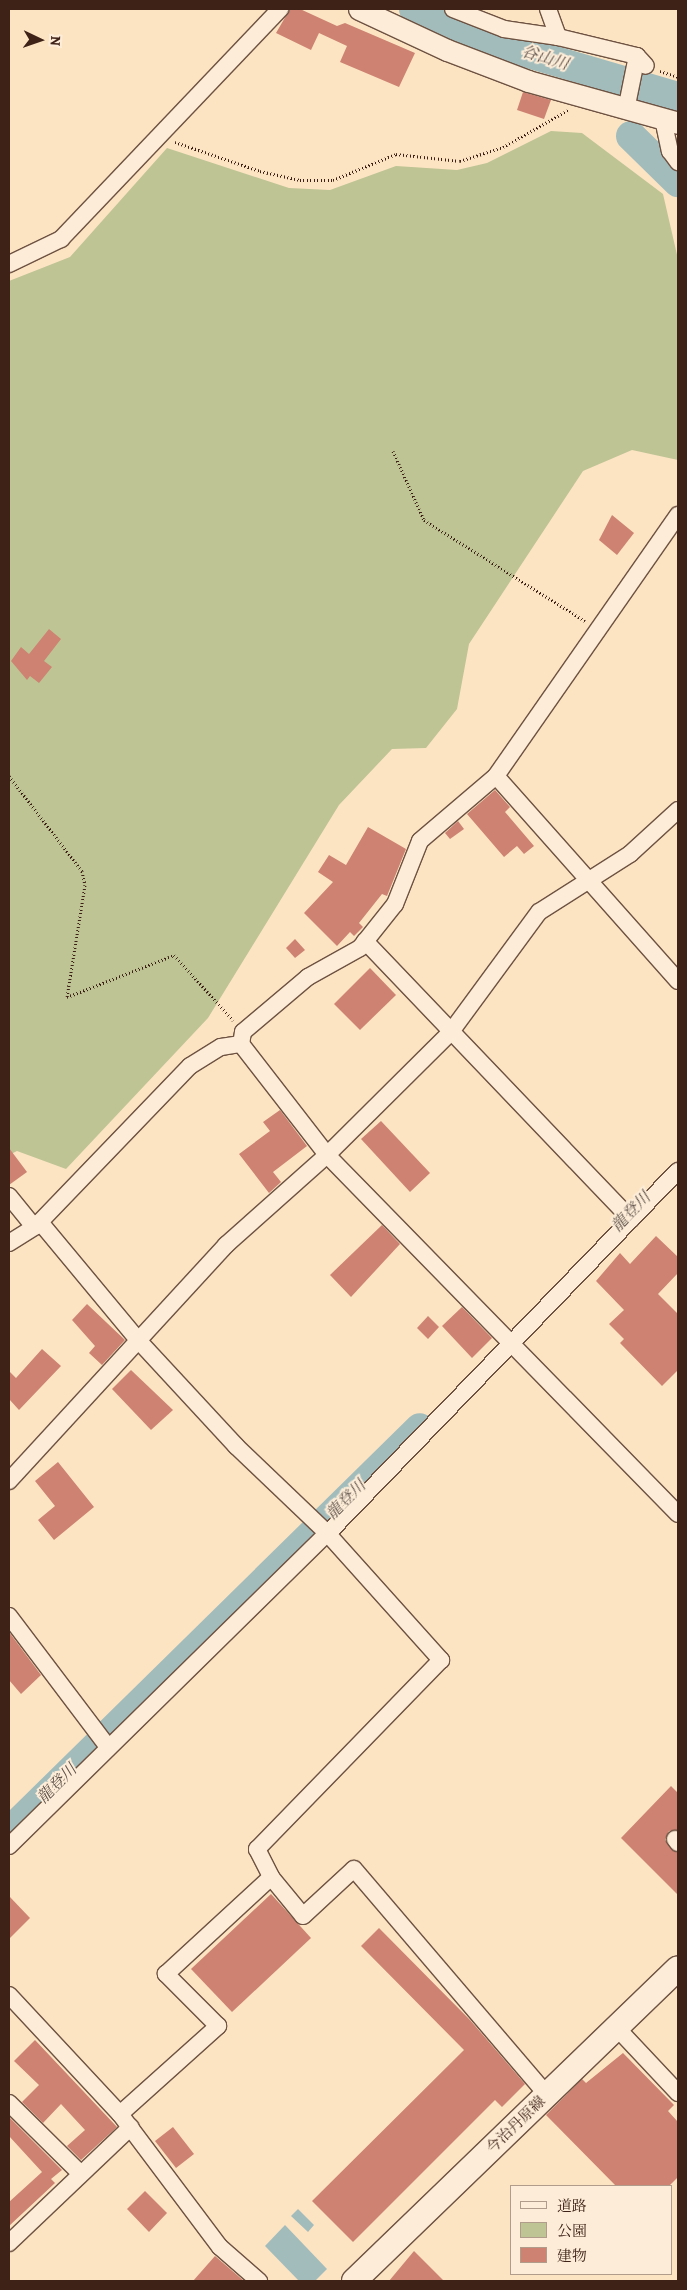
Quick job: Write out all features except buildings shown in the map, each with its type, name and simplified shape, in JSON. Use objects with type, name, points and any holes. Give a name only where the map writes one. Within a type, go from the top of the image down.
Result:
[{"type":"main road","name":"今治丹原線","points":[[354,2281],[678,1968]]},
{"type":"street","points":[[9,264],[61,239],[280,9]]},
{"type":"street","points":[[359,9],[447,50],[580,97],[627,106],[671,121],[670,151],[678,162]]},
{"type":"street","points":[[453,9],[504,29],[558,36],[640,63],[627,106]]},
{"type":"street","points":[[548,9],[558,36]]},
{"type":"street","points":[[9,1243],[37,1225],[190,1066],[221,1047],[242,1038],[308,977],[365,941],[395,904],[420,840],[496,776],[600,631],[678,515]]},
{"type":"street","points":[[496,776],[678,981]]},
{"type":"street","points":[[9,1481],[136,1339],[226,1245],[327,1155],[450,1033],[539,912],[630,854],[678,810]]},
{"type":"street","points":[[365,941],[583,1173],[631,1218]]},
{"type":"street","points":[[242,1038],[327,1155],[678,1514]]},
{"type":"street","points":[[9,1846],[327,1533],[510,1342],[678,1171]]},
{"type":"street","points":[[9,1196],[37,1225],[136,1339],[236,1446],[327,1533],[441,1660],[257,1849],[271,1877],[303,1916],[354,1869],[547,2095]]},
{"type":"street","points":[[9,1616],[108,1747]]},
{"type":"street","points":[[9,2243],[80,2173],[125,2120],[218,2026],[166,1974],[271,1877]]},
{"type":"street","points":[[9,1995],[125,2120],[220,2247],[258,2281]]},
{"type":"street","points":[[616,2027],[678,2093]]},
{"type":"street","points":[[9,2103],[80,2173]]},
{"type":"path","points":[[160,137],[260,171],[300,180],[333,180],[396,154],[460,161],[503,146],[570,109],[580,97]]},
{"type":"path","points":[[393,451],[424,520],[600,631]]},
{"type":"path","points":[[9,776],[82,871],[85,885],[67,997],[174,955],[242,1038]]},
{"type":"green space","points":[[551,131],[582,133],[663,194],[678,259],[678,460],[632,450],[583,471],[469,644],[457,709],[426,748],[392,749],[339,805],[208,1018],[66,1169],[17,1151],[9,1155],[9,281],[70,257],[167,148],[289,188],[330,190],[396,166],[457,170],[487,163]]},
{"type":"water","points":[[298,2209],[314,2225],[308,2232],[291,2216]]},
{"type":"water","points":[[285,2225],[327,2269],[315,2281],[299,2281],[265,2246]]},
{"type":"waterway","name":"谷山川","points":[[414,9],[477,38],[678,97]]},
{"type":"waterway","name":"龍登川","points":[[631,136],[678,182]]},
{"type":"waterway","name":"龍登川","points":[[9,1832],[420,1428]]}]
